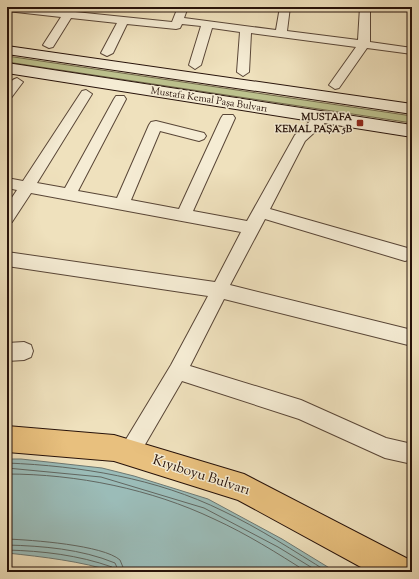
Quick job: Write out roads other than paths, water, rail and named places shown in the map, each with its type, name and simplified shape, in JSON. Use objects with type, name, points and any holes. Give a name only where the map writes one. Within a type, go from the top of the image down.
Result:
[{"type":"main road","name":"Mustafa Kemal Paşa Bulvarı","points":[[7,50],[412,109]]},
{"type":"main road","name":"Mustafa Kemal Paşa Bulvarı","points":[[7,68],[412,131]]},
{"type":"main road","name":"Kıyıboyu Bulvarı","points":[[7,439],[114,448],[244,488],[401,572]]},
{"type":"street","points":[[10,9],[176,26],[183,7]]},
{"type":"street","points":[[281,33],[285,7]]},
{"type":"street","points":[[335,85],[364,44],[365,7]]},
{"type":"street","points":[[49,45],[68,14]]},
{"type":"street","points":[[107,53],[124,20]]},
{"type":"street","points":[[178,20],[246,30],[364,44],[412,52]]},
{"type":"street","points":[[195,66],[208,25]]},
{"type":"street","points":[[242,72],[246,30]]},
{"type":"street","points":[[7,96],[17,82]]},
{"type":"street","points":[[7,218],[86,94]]},
{"type":"street","points":[[69,194],[120,99]]},
{"type":"street","points":[[129,453],[178,371],[250,228],[261,212],[300,138],[323,117]]},
{"type":"street","points":[[184,215],[228,118]]},
{"type":"street","points":[[122,204],[156,125],[199,136]]},
{"type":"street","points":[[7,183],[250,228]]},
{"type":"street","points":[[261,212],[405,254]]},
{"type":"street","points":[[7,259],[219,290],[412,338]]},
{"type":"street","points":[[178,371],[301,410],[385,448],[412,454]]},
{"type":"water","points":[[7,459],[21,459],[102,468],[134,476],[208,499],[282,539],[336,572],[115,572],[75,562],[7,553]]},
{"type":"place","name":"MUSTAFA KEMAL PAŞA 5B","points":[[360,123]]}]
